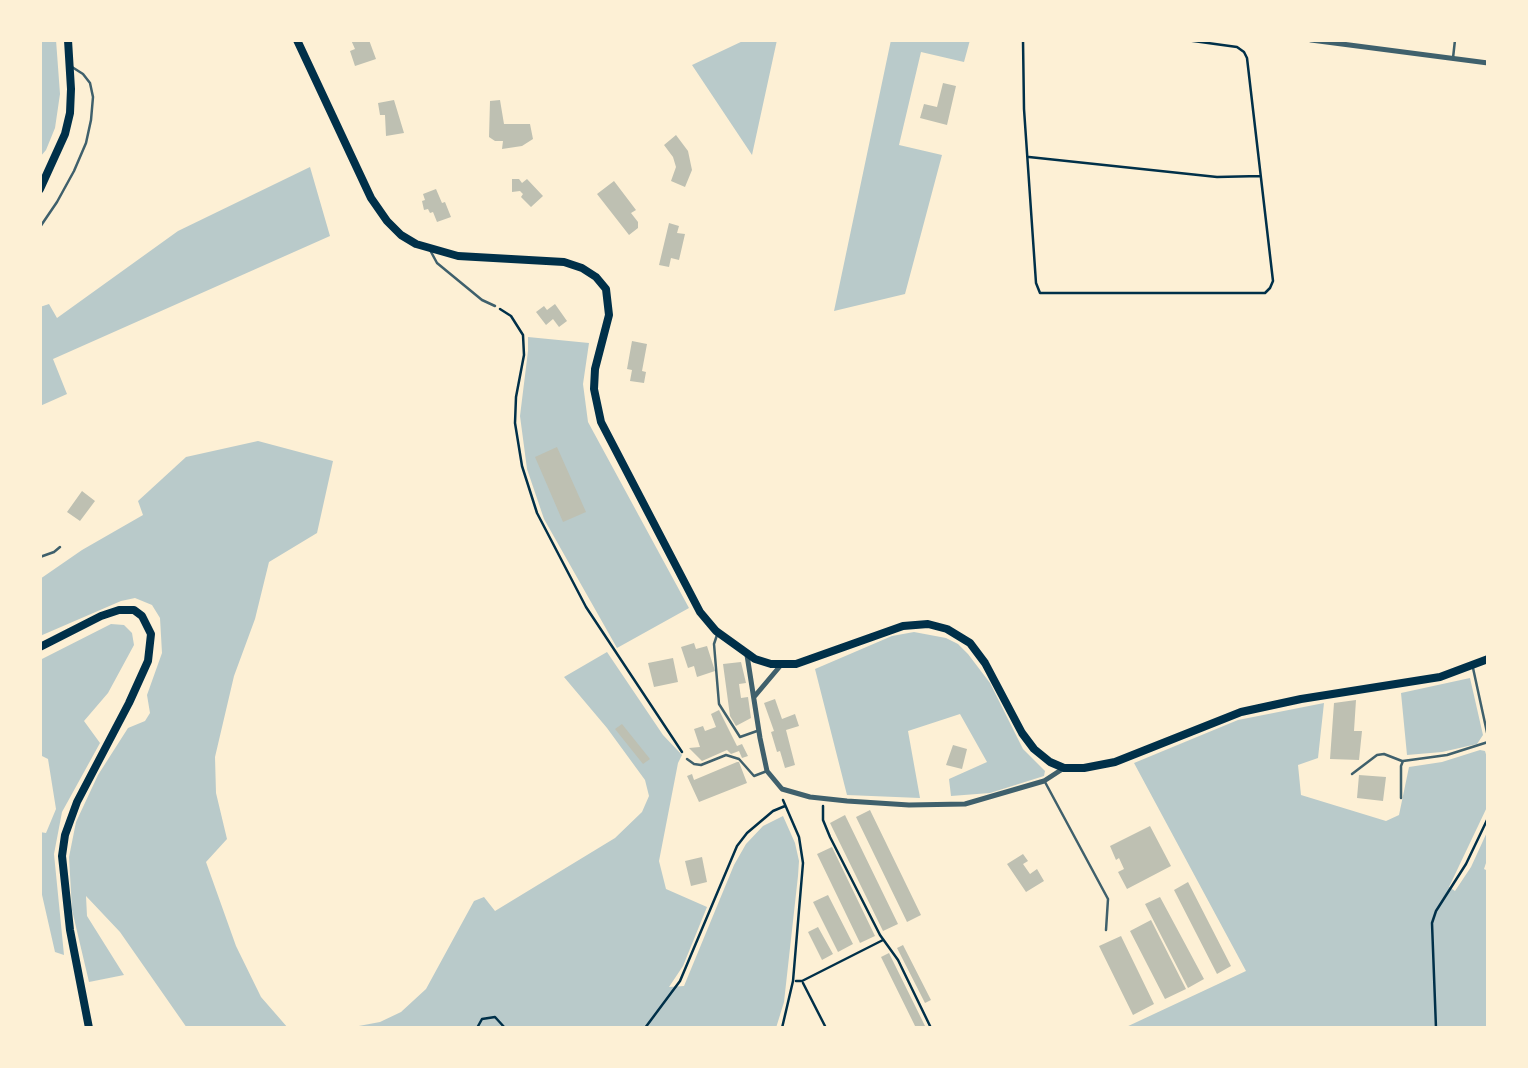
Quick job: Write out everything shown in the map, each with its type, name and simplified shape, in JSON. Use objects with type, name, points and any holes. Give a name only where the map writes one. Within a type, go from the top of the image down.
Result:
[{"type":"main road","points":[[40,189],[65,134],[70,113],[68,40]]},
{"type":"main road","points":[[297,40],[371,198],[401,236],[458,256],[564,262],[582,268],[606,289],[609,316],[595,368],[594,389],[601,422],[700,612],[747,656],[771,664],[796,664],[903,626],[928,624],[947,629],[970,643],[986,663],[1022,734],[1034,749],[1064,768],[1115,762],[1240,712],[1440,677],[1488,659]]},
{"type":"main road","points":[[40,647],[118,610],[134,610],[142,616],[151,634],[148,661],[77,802],[62,856],[66,902],[89,1028]]},
{"type":"street","points":[[1311,40],[1488,63]]},
{"type":"street","points":[[747,656],[767,771],[782,789],[823,798],[908,805],[965,804],[1044,781],[1064,768]]},
{"type":"street","points":[[754,696],[781,665]]},
{"type":"lane","points":[[1452,58],[1455,40]]},
{"type":"lane","points":[[40,227],[86,143],[93,96],[83,74],[71,66]]},
{"type":"lane","points":[[429,249],[437,263],[495,306]]},
{"type":"lane","points":[[40,556],[60,547]]},
{"type":"lane","points":[[718,632],[714,644],[719,704],[740,737],[758,731]]},
{"type":"lane","points":[[1352,774],[1377,755],[1403,762],[1447,755],[1488,740],[1472,666]]},
{"type":"lane","points":[[688,758],[701,765],[726,755],[739,759],[754,776],[767,771]]},
{"type":"lane","points":[[1401,798],[1403,762]]},
{"type":"lane","points":[[1044,781],[1108,899],[1106,930]]},
{"type":"path","points":[[1023,40],[1036,283],[1040,293],[1264,293],[1273,281],[1244,52],[1237,47],[1186,40]]},
{"type":"path","points":[[1028,157],[1216,178],[1260,176]]},
{"type":"path","points":[[495,306],[511,316],[523,334],[515,423],[536,513],[586,607],[670,737],[688,758]]},
{"type":"path","points":[[782,789],[799,837],[803,863],[793,980],[782,1028]]},
{"type":"path","points":[[823,798],[825,826],[931,1028]]},
{"type":"path","points":[[645,1028],[680,981],[737,846],[746,832],[785,806]]},
{"type":"path","points":[[1436,1028],[1432,923],[1488,818]]},
{"type":"path","points":[[793,980],[802,981],[884,940]]},
{"type":"path","points":[[802,981],[826,1028]]},
{"type":"path","points":[[477,1028],[482,1020],[495,1016],[505,1028]]},
{"type":"shaded area","points":[[40,40],[56,40],[60,94],[55,128],[40,157]]},
{"type":"shaded area","points":[[745,40],[777,40],[752,155],[692,65]]},
{"type":"shaded area","points":[[891,40],[970,40],[964,62],[921,52],[899,145],[942,155],[905,294],[834,311]]},
{"type":"shaded area","points":[[310,167],[330,236],[53,359],[67,394],[40,406],[40,307],[49,304],[57,318],[178,231]]},
{"type":"shaded area","points":[[528,337],[589,343],[583,384],[588,422],[689,608],[617,648],[544,519],[527,469],[520,416]]},
{"type":"shaded area","points":[[258,441],[333,461],[317,533],[269,562],[255,619],[234,676],[215,757],[216,793],[227,839],[206,862],[236,946],[261,997],[288,1028],[187,1028],[120,932],[86,896],[87,916],[124,975],[89,982],[72,910],[69,857],[76,822],[98,775],[128,728],[145,721],[150,713],[147,695],[162,653],[160,618],[152,605],[135,598],[40,636],[40,579],[143,515],[138,501],[186,457]]},
{"type":"shaded area","points":[[111,624],[124,625],[132,633],[134,645],[108,693],[84,721],[100,743],[62,812],[54,854],[64,955],[55,952],[40,886],[40,832],[46,833],[56,809],[48,759],[40,755],[40,660]]},
{"type":"shaded area","points":[[914,632],[946,638],[968,654],[990,683],[1023,749],[1045,771],[1044,776],[990,793],[951,796],[949,779],[987,762],[960,714],[908,731],[920,798],[847,795],[815,669],[892,636]]},
{"type":"shaded area","points":[[607,652],[663,735],[682,755],[659,861],[666,889],[707,907],[683,966],[669,987],[684,986],[746,844],[763,826],[783,816],[799,861],[784,1002],[776,1028],[348,1028],[380,1022],[401,1012],[426,989],[474,901],[484,897],[495,911],[615,838],[642,812],[649,796],[645,780],[564,677]]},
{"type":"shaded area","points":[[1470,678],[1483,735],[1477,744],[1407,755],[1401,693]]},
{"type":"shaded area","points":[[1324,703],[1318,758],[1298,765],[1301,795],[1386,821],[1399,815],[1409,767],[1485,751],[1488,805],[1449,887],[1455,891],[1488,830],[1484,869],[1488,871],[1488,1028],[1124,1028],[1246,971],[1134,763],[1238,720]]},
{"type":"building","points":[[351,40],[369,40],[376,59],[355,66]]},
{"type":"building","points":[[943,83],[956,86],[947,125],[920,118],[924,104],[937,107]]},
{"type":"building","points":[[394,100],[404,133],[386,136],[385,115],[380,115],[378,103]]},
{"type":"building","points":[[500,100],[504,124],[530,124],[533,139],[522,146],[502,149],[503,141],[489,137],[490,101]]},
{"type":"building","points":[[676,135],[688,151],[692,170],[685,187],[671,181],[676,167],[664,145]]},
{"type":"building","points":[[512,179],[522,183],[527,179],[543,196],[531,207],[520,191],[512,192]]},
{"type":"building","points":[[614,181],[636,210],[631,213],[638,228],[629,235],[597,194]]},
{"type":"building","points":[[436,189],[451,217],[437,222],[433,212],[424,210],[422,201],[423,194]]},
{"type":"building","points":[[669,223],[679,226],[677,233],[685,234],[679,260],[671,258],[669,267],[659,265]]},
{"type":"building","points":[[555,304],[567,321],[559,327],[553,319],[546,325],[536,312]]},
{"type":"building","points":[[632,341],[647,344],[644,383],[630,381],[632,370],[627,369]]},
{"type":"building","points":[[557,447],[586,512],[563,522],[535,457]]},
{"type":"building","points":[[82,491],[95,501],[80,521],[67,512]]},
{"type":"building","points":[[694,643],[696,649],[707,646],[715,671],[697,677],[694,666],[688,668],[681,647]]},
{"type":"building","points":[[673,658],[678,682],[654,687],[648,663]]},
{"type":"building","points":[[741,662],[746,683],[739,684],[741,698],[748,697],[751,718],[736,726],[730,716],[723,664]]},
{"type":"building","points":[[775,699],[782,719],[795,714],[799,726],[786,730],[795,765],[785,768],[764,703]]},
{"type":"building","points":[[1356,700],[1354,731],[1362,731],[1359,760],[1330,759],[1334,703]]},
{"type":"building","points":[[719,710],[737,746],[742,744],[748,756],[742,758],[739,751],[731,754],[727,750],[702,761],[689,748],[700,747],[694,729],[716,727],[711,714]]},
{"type":"building","points":[[622,724],[650,759],[643,764],[615,729]]},
{"type":"building","points":[[953,745],[967,749],[962,769],[946,765]]},
{"type":"building","points":[[739,762],[747,783],[699,802],[687,776],[692,774],[694,780]]},
{"type":"building","points":[[1359,775],[1386,777],[1383,801],[1357,798]]},
{"type":"building","points":[[870,810],[921,915],[907,922],[856,817]]},
{"type":"building","points":[[845,815],[898,924],[883,931],[830,823]]},
{"type":"building","points":[[1150,826],[1171,866],[1127,889],[1118,872],[1124,869],[1110,846]]},
{"type":"building","points":[[832,847],[875,936],[860,943],[817,854]]},
{"type":"building","points":[[1023,854],[1028,861],[1023,864],[1030,874],[1037,869],[1044,881],[1026,892],[1007,864]]},
{"type":"building","points":[[702,857],[707,882],[691,886],[685,861]]},
{"type":"building","points":[[1188,882],[1231,966],[1217,974],[1174,890]]},
{"type":"building","points":[[828,895],[853,944],[838,952],[813,902]]},
{"type":"building","points":[[1160,897],[1204,979],[1188,988],[1145,904]]},
{"type":"building","points":[[1151,920],[1186,989],[1165,999],[1130,931]]},
{"type":"building","points":[[818,927],[833,954],[822,960],[808,932]]},
{"type":"building","points":[[1121,936],[1154,1004],[1133,1015],[1099,946]]},
{"type":"building","points":[[903,945],[931,1000],[925,1003],[897,948]]},
{"type":"building","points":[[889,953],[926,1028],[916,1028],[881,957]]}]
